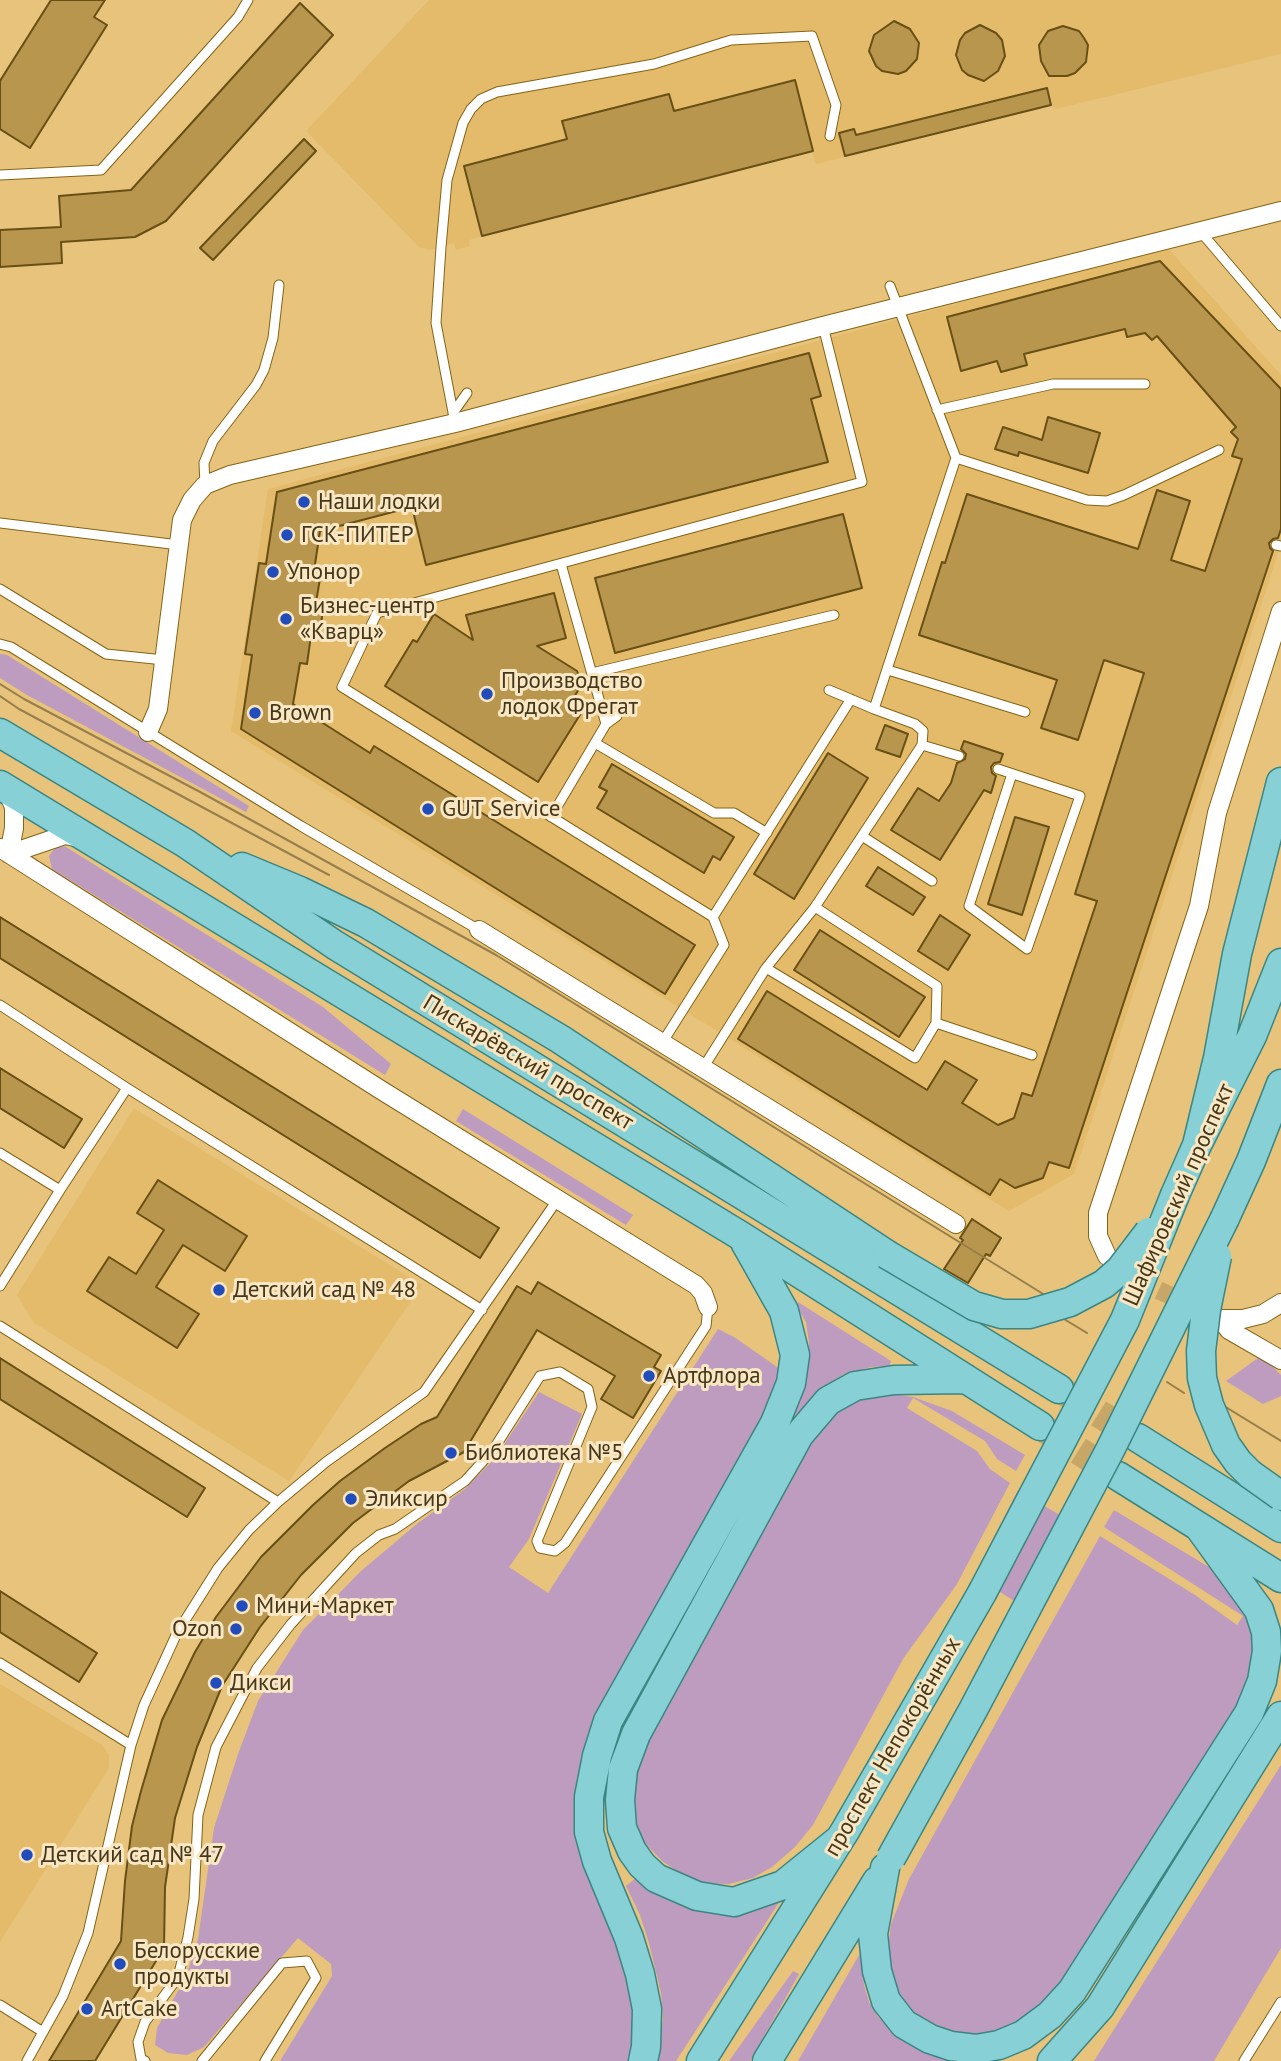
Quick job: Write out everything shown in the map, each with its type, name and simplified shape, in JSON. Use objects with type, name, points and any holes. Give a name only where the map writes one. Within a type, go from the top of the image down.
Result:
[{"type":"main road","name":"Пискарёвский проспект","points":[[0,733],[184,843],[335,945],[1059,1389]]},
{"type":"main road","points":[[1197,1145],[1218,1058],[1237,954],[1281,782]]},
{"type":"main road","name":"Пискарёвский проспект","points":[[4,788],[741,1236],[1041,1426]]},
{"type":"main road","points":[[184,843],[300,891],[366,923],[560,1039],[886,1254],[974,1306],[1002,1314],[1029,1314],[1070,1302],[1104,1284],[1126,1263],[1175,1195]]},
{"type":"main road","name":"Шафировский проспект","points":[[1070,1425],[1125,1320],[1175,1195],[1252,1036],[1281,963]]},
{"type":"main road","name":"Шафировский проспект","points":[[1114,1463],[1251,1161],[1281,1084]]},
{"type":"main road","points":[[1251,1161],[1281,1110]]},
{"type":"main road","points":[[1224,1219],[1206,1310],[1201,1351],[1202,1378],[1209,1405],[1226,1445],[1250,1474],[1281,1496]]},
{"type":"main road","points":[[643,2061],[647,2009],[640,1973],[629,1938],[597,1861],[589,1832],[589,1797],[597,1756],[608,1721],[775,1423],[790,1383],[795,1355],[784,1311],[741,1236]]},
{"type":"main road","points":[[842,1835],[783,1885],[734,1902],[697,1896],[656,1878],[642,1865],[632,1850],[622,1828],[620,1800],[623,1769],[636,1734],[799,1435],[828,1401],[855,1386],[894,1380],[966,1379]]},
{"type":"main road","name":"проспект Непокорённых","points":[[701,2061],[842,1835],[982,1593],[1070,1425]]},
{"type":"main road","points":[[1138,1438],[1281,1528]]},
{"type":"main road","points":[[767,2061],[888,1863],[1114,1463],[1199,1527],[1281,1578]]},
{"type":"main road","points":[[888,1863],[873,1934],[877,1971],[886,2001],[904,2024],[930,2039],[951,2046],[976,2049],[999,2045],[1023,2035],[1049,2015],[1072,1991],[1249,1713],[1262,1681],[1267,1651],[1266,1632],[1259,1610],[1199,1527]]},
{"type":"main road","points":[[1052,2061],[1100,2007],[1281,1716]]},
{"type":"street","points":[[148,732],[158,709],[182,520],[192,500],[205,485],[229,475],[1281,211]]},
{"type":"street","points":[[1107,1256],[1098,1236],[1098,1213],[1199,906],[1217,813],[1281,611]]},
{"type":"street","points":[[4,788],[14,807],[5,851]]},
{"type":"street","points":[[5,851],[65,835],[85,839]]},
{"type":"street","points":[[5,851],[696,1285],[704,1293],[708,1307]]},
{"type":"street","points":[[479,930],[956,1224]]},
{"type":"street","points":[[1281,1303],[1263,1314],[1243,1319],[1221,1319],[1229,1330],[1281,1360]]},
{"type":"lane","points":[[0,175],[101,170],[238,17],[247,0]]},
{"type":"lane","points":[[454,418],[436,323],[447,180],[463,123],[481,99],[497,92],[654,64],[731,40],[812,36],[836,105],[830,136]]},
{"type":"lane","points":[[1199,231],[1281,326]]},
{"type":"lane","points":[[205,485],[204,463],[213,441],[256,385],[264,370],[273,338],[279,285]]},
{"type":"lane","points":[[874,709],[956,458],[890,286]]},
{"type":"lane","points":[[662,1043],[724,945],[713,918],[342,687],[377,613],[862,482],[823,326]]},
{"type":"lane","points":[[937,410],[1053,384],[1145,384]]},
{"type":"lane","points":[[454,418],[467,393]]},
{"type":"lane","points":[[956,458],[1087,500],[1107,501],[1219,450]]},
{"type":"lane","points":[[0,523],[179,545]]},
{"type":"lane","points":[[561,564],[606,724]]},
{"type":"lane","points":[[0,589],[106,654],[164,660]]},
{"type":"lane","points":[[592,673],[834,615]]},
{"type":"lane","points":[[0,644],[11,647],[479,930]]},
{"type":"lane","points":[[888,670],[1025,712]]},
{"type":"lane","points":[[703,1068],[766,968],[815,907],[922,745],[923,731],[915,724],[829,690]]},
{"type":"lane","points":[[713,918],[851,699]]},
{"type":"lane","points":[[551,817],[606,724],[617,716]]},
{"type":"lane","points":[[595,743],[715,813],[734,813],[767,833]]},
{"type":"lane","points":[[922,745],[959,756]]},
{"type":"lane","points":[[998,769],[1080,796],[1027,949],[969,906],[1012,774]]},
{"type":"lane","points":[[862,836],[932,881]]},
{"type":"lane","points":[[766,968],[915,1058],[936,1024],[937,986],[815,907]]},
{"type":"lane","points":[[0,1005],[127,1088],[482,1310]]},
{"type":"lane","points":[[936,1024],[1032,1055]]},
{"type":"lane","points":[[0,1286],[127,1088]]},
{"type":"lane","points":[[0,1153],[60,1190]]},
{"type":"lane","points":[[27,2061],[63,1996],[88,1933],[131,1745],[144,1704],[177,1633],[218,1568],[249,1530],[326,1462],[424,1392],[558,1199]]},
{"type":"lane","points":[[145,2061],[141,2059],[138,2042],[145,2022],[178,1977],[188,1937],[194,1899],[198,1815],[216,1746],[257,1668],[318,1592],[356,1553],[379,1535],[395,1529],[465,1481],[493,1450],[540,1376],[560,1372],[588,1389],[592,1407],[537,1541],[540,1548],[555,1551],[565,1544],[705,1326],[708,1307]]},
{"type":"lane","points":[[0,1326],[278,1502]]},
{"type":"lane","points":[[0,1663],[131,1745]]},
{"type":"lane","points":[[202,2061],[282,1963],[307,1961],[316,1978],[265,2061]]},
{"type":"lane","points":[[1244,2061],[1281,2002]]},
{"type":"lane","points":[[0,2005],[43,2032]]},
{"type":"shaded area","points":[[429,0],[1281,0],[1281,54],[1056,109],[1051,105],[816,164],[812,151],[469,240],[470,246],[456,250],[454,243],[430,250],[419,247],[306,131]]},
{"type":"shaded area","points":[[1167,247],[1281,375],[1281,544],[1074,1174],[1009,1211],[231,731],[268,489]]},
{"type":"shaded area","points":[[0,654],[7,655],[249,806],[246,812],[0,678]]},
{"type":"shaded area","points":[[60,846],[66,847],[323,1007],[391,1064],[385,1075],[52,869],[49,856]]},
{"type":"shaded area","name":"Детский сад № 48","points":[[134,1108],[422,1285],[289,1481],[34,1323],[17,1295]]},
{"type":"shaded area","points":[[463,1109],[633,1215],[626,1225],[456,1121]]},
{"type":"shaded area","points":[[798,1302],[891,1361],[890,1366],[871,1367],[844,1374],[819,1391],[796,1415],[794,1414],[808,1367],[809,1343],[806,1322],[797,1307]]},
{"type":"shaded area","points":[[718,1329],[780,1369],[773,1393],[599,1713],[583,1751],[575,1793],[576,1829],[627,1973],[634,2009],[631,2061],[280,2061],[332,1976],[331,1964],[298,1938],[204,2047],[187,2055],[168,2053],[155,2045],[157,2028],[186,1977],[198,1939],[214,1828],[238,1754],[258,1701],[303,1630],[361,1571],[418,1523],[465,1489],[495,1458],[539,1392],[582,1414],[529,1539],[509,1567],[548,1593]]},
{"type":"shaded area","points":[[1258,1358],[1267,1361],[1281,1375],[1281,1396],[1263,1404],[1226,1381]]},
{"type":"shaded area","points":[[893,1394],[913,1397],[952,1411],[1025,1455],[1016,1471],[997,1459],[985,1441],[913,1398],[907,1408],[977,1451],[990,1469],[1010,1483],[957,1584],[903,1659],[813,1825],[795,1847],[772,1867],[753,1878],[729,1884],[702,1883],[662,1861],[645,1843],[634,1817],[633,1788],[645,1740],[808,1442],[840,1408],[860,1397]]},
{"type":"shaded area","points":[[1018,1490],[1083,1529],[1037,1615],[974,1576]]},
{"type":"shaded area","points":[[1114,1510],[1214,1570],[1250,1617],[1256,1650],[1245,1692],[1056,1989],[1013,2026],[987,2034],[964,2036],[944,2032],[920,2019],[893,1985],[888,1949],[891,1924],[909,1879],[1100,1536],[1195,1595],[1237,1625],[1243,1616],[1104,1527]]},
{"type":"shaded area","name":"Детский сад № 47","points":[[0,1684],[102,1745],[109,1755],[109,1768],[0,1942]]},
{"type":"shaded area","points":[[1281,1765],[1281,1948],[1214,2061],[1094,2061]]},
{"type":"shaded area","points":[[636,1878],[673,1902],[694,1910],[715,1912],[777,1897],[780,1901],[676,2061],[658,2061],[663,2018],[661,1993],[640,1915],[626,1886]]},
{"type":"shaded area","points":[[862,1950],[864,1985],[869,2002],[878,2017],[919,2050],[948,2061],[798,2061]]},
{"type":"shaded area","points":[[793,1971],[799,1974],[750,2061],[729,2061]]},
{"type":"building","points":[[51,0],[105,0],[94,17],[107,25],[30,148],[0,129],[0,81]]},
{"type":"building","points":[[300,3],[333,35],[166,221],[135,237],[61,242],[62,263],[0,267],[0,230],[61,227],[59,196],[131,190]]},
{"type":"building","points":[[894,21],[910,29],[919,43],[917,59],[906,71],[898,74],[882,71],[876,66],[869,51],[874,35]]},
{"type":"building","points":[[980,25],[996,33],[1002,40],[1005,56],[998,71],[984,81],[962,70],[956,55],[965,33]]},
{"type":"building","points":[[1063,26],[1079,31],[1084,38],[1088,45],[1086,62],[1075,73],[1049,76],[1041,61],[1039,45],[1048,31]]},
{"type":"building","points":[[795,80],[813,151],[482,236],[464,166],[567,139],[562,121],[669,94],[674,111]]},
{"type":"building","points":[[1047,88],[1051,105],[845,156],[839,133],[854,129],[856,135]]},
{"type":"building","points":[[304,139],[316,151],[213,260],[200,248]]},
{"type":"building","points":[[1160,261],[1281,389],[1281,529],[1278,538],[1269,543],[1273,551],[1069,1168],[1049,1162],[1043,1178],[1015,1188],[1000,1179],[990,1195],[738,1039],[767,991],[927,1090],[945,1061],[977,1080],[962,1103],[998,1125],[1014,1118],[1022,1093],[1032,1096],[1097,901],[1075,894],[1144,673],[1104,660],[1078,740],[1041,728],[1057,680],[919,635],[942,562],[945,563],[967,494],[1138,549],[1157,490],[1190,501],[1171,560],[1205,571],[1242,459],[1232,456],[1238,439],[1231,432],[1236,427],[1157,336],[1152,340],[1145,333],[1127,337],[1125,329],[1024,354],[1027,365],[1001,372],[997,361],[961,371],[947,317]]},
{"type":"building","points":[[809,353],[821,396],[811,399],[828,462],[426,565],[412,507],[320,531],[314,571],[321,573],[315,608],[323,610],[320,630],[312,628],[307,664],[300,663],[293,704],[370,753],[374,746],[695,945],[665,994],[241,729],[252,655],[245,654],[259,563],[266,564],[277,492]]},
{"type":"building","points":[[1048,417],[1100,433],[1088,473],[1019,452],[1018,456],[995,449],[1003,427],[1042,440]]},
{"type":"building","points":[[843,514],[862,588],[615,653],[595,578]]},
{"type":"building","name":"Производство лодок Фрегат","points":[[554,593],[566,638],[537,646],[577,671],[582,684],[571,702],[583,710],[538,782],[385,686],[413,640],[417,642],[434,614],[473,640],[466,615]]},
{"type":"building","points":[[885,725],[908,734],[900,757],[876,749]]},
{"type":"building","points":[[964,741],[1003,754],[1000,762],[991,767],[996,776],[991,793],[984,790],[940,860],[891,830],[918,788],[939,801],[951,783],[957,763],[965,759],[966,754],[961,749]]},
{"type":"building","points":[[828,753],[868,778],[794,899],[754,874]]},
{"type":"building","points":[[612,764],[734,837],[720,860],[713,856],[704,873],[597,808],[607,791],[599,787]]},
{"type":"building","points":[[1015,817],[1049,827],[1022,915],[988,904]]},
{"type":"building","points":[[878,867],[925,897],[913,915],[866,886]]},
{"type":"building","points":[[940,915],[970,935],[948,970],[918,951]]},
{"type":"building","points":[[0,917],[499,1228],[480,1258],[0,958]]},
{"type":"building","points":[[820,930],[925,997],[899,1037],[794,970]]},
{"type":"building","points":[[0,1068],[82,1119],[64,1148],[0,1108]]},
{"type":"building","points":[[158,1180],[247,1236],[225,1271],[183,1245],[156,1287],[199,1314],[177,1348],[87,1291],[109,1257],[136,1274],[164,1230],[137,1213]]},
{"type":"building","points":[[972,1219],[1001,1238],[990,1256],[986,1254],[968,1283],[944,1269],[963,1240],[960,1238]]},
{"type":"building","points":[[538,1282],[661,1355],[654,1367],[661,1371],[633,1418],[601,1399],[615,1376],[537,1330],[464,1452],[409,1481],[353,1523],[301,1575],[260,1627],[222,1686],[197,1747],[175,1818],[165,1887],[164,1948],[95,2061],[49,2061],[121,1941],[132,1826],[141,1791],[162,1720],[195,1652],[216,1617],[261,1557],[313,1505],[385,1448],[421,1424],[437,1417],[517,1286],[531,1294]]},
{"type":"building","points":[[0,1358],[205,1488],[187,1517],[0,1399]]},
{"type":"building","points":[[0,1591],[97,1653],[79,1682],[0,1632]]},
{"type":"tunnel","points":[[1134,1279],[1191,1305]]},
{"type":"tunnel","points":[[1063,1391],[1138,1438]]},
{"type":"tunnel","points":[[1043,1428],[1118,1476]]},
{"type":"tram line","points":[[0,684],[496,955],[1048,1297]]},
{"type":"tram line","points":[[0,696],[19,709],[329,875]]},
{"type":"tram line","points":[[1064,1319],[1087,1333]]},
{"type":"tram line","points":[[1167,1382],[1184,1393]]},
{"type":"tram line","points":[[1224,1406],[1281,1441]]},
{"type":"place","name":"Наши лодки","points":[[304,502]]},
{"type":"place","name":"ГСК-ПИТЕР","points":[[287,535]]},
{"type":"place","name":"Упонор","points":[[273,572]]},
{"type":"place","name":"Бизнес-центр «Кварц»","points":[[286,619]]},
{"type":"place","name":"Производство лодок Фрегат","points":[[487,694]]},
{"type":"place","name":"Brown","points":[[255,713]]},
{"type":"place","name":"GUT Service","points":[[428,809]]},
{"type":"place","name":"Детский сад № 48","points":[[219,1290]]},
{"type":"place","name":"Артфлора","points":[[649,1376]]},
{"type":"place","name":"Библиотека №5","points":[[451,1453]]},
{"type":"place","name":"Эликсир","points":[[351,1499]]},
{"type":"place","name":"Мини-Маркет","points":[[242,1606]]},
{"type":"place","name":"Ozon","points":[[236,1629]]},
{"type":"place","name":"Дикси","points":[[216,1683]]},
{"type":"place","name":"Детский сад № 47","points":[[27,1855]]},
{"type":"place","name":"Белорусские продукты","points":[[120,1964]]},
{"type":"place","name":"ArtCake","points":[[87,2009]]}]
